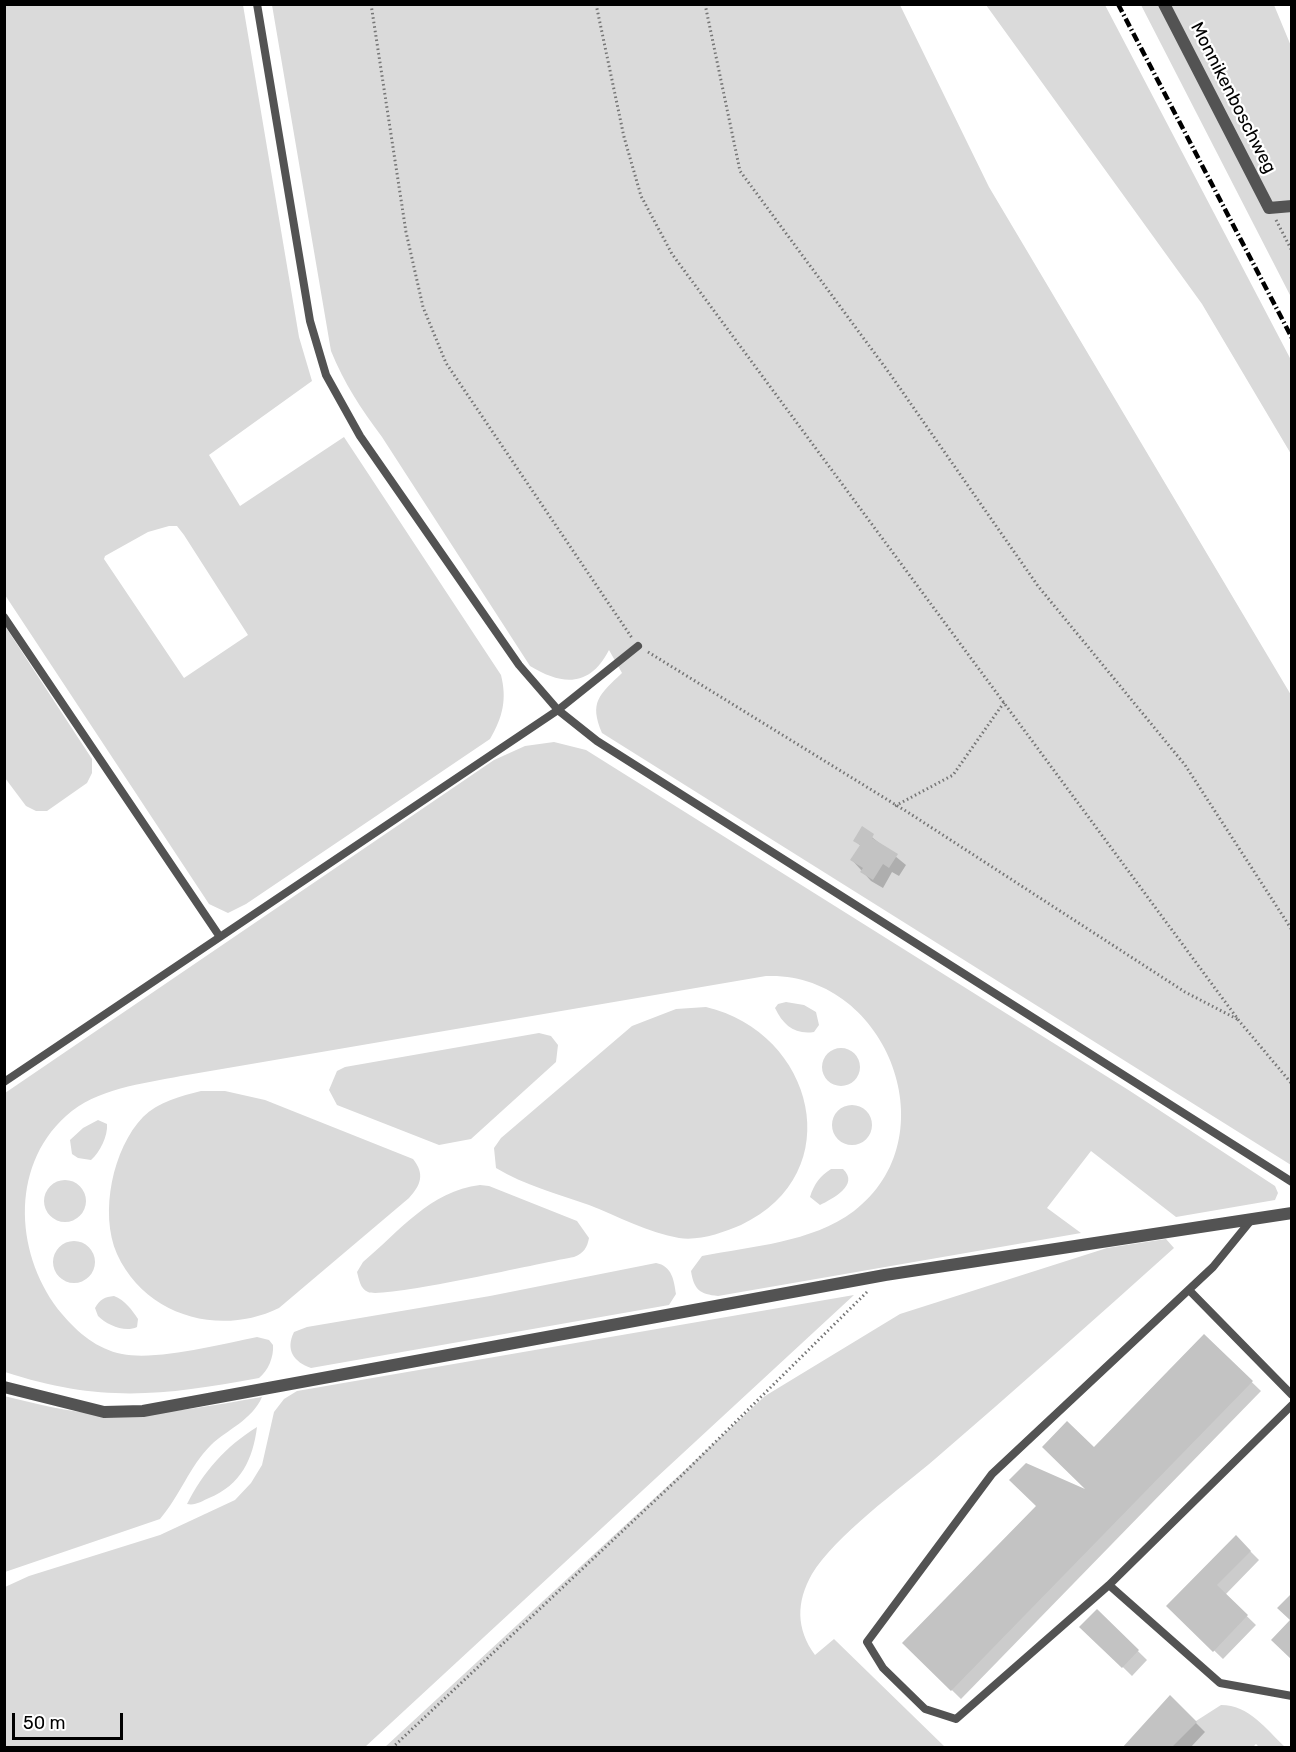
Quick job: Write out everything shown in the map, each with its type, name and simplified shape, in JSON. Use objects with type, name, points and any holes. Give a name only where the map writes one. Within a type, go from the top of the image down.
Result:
[{"type":"street","name":"Monnikenboschweg","points":[[1164,4],[1269,208]]},
{"type":"street","points":[[1269,208],[1292,206]]},
{"type":"street","points":[[4,1387],[104,1412],[143,1411],[885,1275],[1292,1213]]},
{"type":"lane","points":[[256,4],[310,321],[326,375],[360,436],[400,494],[519,665],[558,710],[597,741],[1292,1182]]},
{"type":"lane","points":[[4,617],[220,937]]},
{"type":"lane","points":[[4,1082],[558,710],[638,646]]},
{"type":"lane","points":[[1252,1219],[1213,1268],[992,1474],[867,1642],[883,1668],[925,1709],[956,1719],[1109,1585],[1292,1405]]},
{"type":"lane","points":[[1189,1290],[1292,1395]]},
{"type":"lane","points":[[1109,1585],[1220,1683],[1292,1696]]},
{"type":"path","points":[[371,4],[406,232],[423,306],[446,363],[638,646],[895,806],[1185,992],[1239,1020]]},
{"type":"path","points":[[596,4],[624,137],[641,196],[672,254],[1239,1020],[1292,1084]]},
{"type":"path","points":[[705,4],[740,171],[890,374],[1038,586],[1185,765],[1292,930]]},
{"type":"path","points":[[1269,208],[1292,251]]},
{"type":"path","points":[[895,806],[953,775],[1005,701]]},
{"type":"path","points":[[392,1748],[681,1476],[868,1292]]},
{"type":"shaded area","points":[[4,5],[243,5],[299,337],[312,381],[209,455],[240,506],[344,437],[501,675],[504,700],[498,723],[490,739],[246,904],[228,913],[209,904],[5,595]],"holes":[[[177,526],[248,635],[184,678],[104,559],[105,556],[148,532]]]},
{"type":"shaded area","points":[[272,5],[900,5],[989,187],[1291,695],[1291,1165],[602,733],[596,714],[598,700],[607,687],[622,673],[609,650],[593,671],[584,677],[575,679],[554,677],[530,666],[360,406],[331,351]]},
{"type":"shaded area","points":[[986,5],[1105,5],[1291,360],[1291,454],[1202,304]]},
{"type":"shaded area","points":[[1141,5],[1274,5],[1291,46],[1291,297]]},
{"type":"shaded area","points":[[5,626],[92,759],[92,773],[87,783],[47,811],[36,811],[26,806],[5,778]]},
{"type":"shaded area","points":[[554,742],[586,750],[1130,1091],[1275,1186],[1278,1193],[1275,1200],[1176,1217],[1091,1151],[1047,1208],[1081,1233],[718,1296],[702,1292],[696,1287],[691,1271],[702,1256],[781,1242],[837,1222],[854,1211],[883,1179],[898,1142],[901,1103],[892,1064],[872,1029],[844,1000],[808,982],[766,976],[181,1076],[121,1088],[92,1099],[66,1116],[47,1137],[34,1161],[27,1187],[25,1214],[28,1241],[35,1267],[47,1292],[62,1314],[75,1328],[96,1344],[122,1354],[136,1356],[171,1354],[257,1337],[269,1340],[273,1345],[271,1359],[268,1368],[259,1378],[161,1392],[131,1393],[71,1389],[5,1372],[5,1093],[494,760],[525,746]]},
{"type":"shaded area","points":[[786,1002],[804,1005],[816,1012],[819,1025],[814,1032],[801,1032],[786,1024],[775,1008],[778,1004]]},
{"type":"shaded area","points":[[706,1007],[743,1021],[772,1044],[794,1073],[805,1106],[807,1140],[797,1173],[776,1202],[734,1228],[687,1239],[668,1236],[645,1228],[530,1184],[496,1168],[494,1148],[501,1138],[632,1026],[676,1009]]},
{"type":"shaded area","points":[[539,1033],[551,1036],[558,1045],[556,1062],[471,1139],[439,1145],[337,1105],[329,1090],[337,1071],[345,1067]]},
{"type":"shaded area","points":[[841,1048],[855,1053],[860,1067],[855,1081],[841,1086],[827,1081],[822,1067],[827,1053]]},
{"type":"shaded area","points":[[201,1091],[225,1091],[265,1100],[413,1159],[419,1170],[419,1184],[409,1198],[279,1308],[256,1317],[233,1321],[209,1320],[186,1315],[165,1306],[146,1293],[130,1275],[117,1254],[112,1238],[109,1201],[117,1163],[133,1130],[143,1117],[178,1097]]},
{"type":"shaded area","points":[[852,1105],[866,1111],[872,1125],[866,1139],[852,1145],[838,1139],[832,1125],[838,1111]]},
{"type":"shaded area","points":[[98,1120],[107,1124],[105,1139],[91,1160],[78,1158],[72,1154],[70,1140],[83,1128]]},
{"type":"shaded area","points":[[831,1169],[843,1169],[848,1181],[842,1191],[820,1205],[810,1197],[818,1181]]},
{"type":"shaded area","points":[[65,1180],[80,1186],[86,1201],[80,1216],[65,1222],[50,1216],[44,1201],[50,1186]]},
{"type":"shaded area","points":[[480,1185],[489,1186],[577,1221],[589,1238],[583,1252],[574,1257],[433,1285],[380,1293],[363,1289],[357,1272],[363,1262],[403,1226],[446,1195]]},
{"type":"shaded area","points":[[1166,1239],[1174,1248],[995,1407],[852,1529],[822,1560],[807,1584],[801,1605],[801,1625],[815,1655],[834,1639],[945,1747],[385,1747],[765,1396],[900,1314],[1107,1248]]},
{"type":"shaded area","points":[[74,1241],[82,1242],[89,1247],[94,1254],[94,1270],[89,1277],[82,1282],[74,1283],[66,1282],[59,1277],[54,1270],[53,1262],[54,1254],[59,1247],[66,1242]]},
{"type":"shaded area","points":[[656,1263],[666,1267],[673,1279],[676,1294],[669,1305],[311,1368],[296,1359],[291,1350],[291,1338],[294,1332],[307,1327],[490,1296]]},
{"type":"shaded area","points":[[854,1295],[365,1747],[5,1747],[5,1587],[29,1576],[160,1535],[235,1500],[251,1483],[262,1465],[274,1412],[284,1399],[297,1391]]},
{"type":"shaded area","points":[[114,1296],[133,1312],[138,1319],[137,1327],[127,1329],[116,1327],[98,1316],[95,1308],[99,1302]]},
{"type":"shaded area","points":[[4,1396],[54,1408],[105,1414],[184,1410],[262,1397],[246,1418],[218,1439],[203,1454],[160,1519],[5,1572]]},
{"type":"shaded area","points":[[257,1427],[252,1450],[244,1470],[237,1478],[220,1493],[198,1503],[187,1504],[208,1470],[225,1451]]},
{"type":"shaded area","points":[[1221,1705],[1231,1706],[1249,1714],[1285,1747],[1259,1747],[1256,1744],[1252,1748],[1169,1748],[1196,1721]]},
{"type":"building","points":[[862,826],[874,834],[872,838],[898,854],[889,868],[883,864],[873,880],[860,872],[863,868],[850,860],[860,845],[853,841]]},
{"type":"building","points":[[1204,1334],[1253,1381],[951,1691],[902,1643],[1036,1506],[1009,1480],[1026,1463],[1085,1489],[1042,1447],[1067,1421],[1094,1447]]},
{"type":"building","points":[[1236,1535],[1251,1551],[1217,1585],[1248,1615],[1213,1652],[1166,1606]]},
{"type":"building","points":[[1292,1593],[1292,1660],[1271,1640],[1290,1620],[1277,1608]]},
{"type":"building","points":[[1097,1609],[1139,1650],[1122,1668],[1079,1627]]},
{"type":"building","points":[[1170,1695],[1197,1722],[1171,1748],[1122,1748]]},
{"type":"railway","points":[[1118,4],[1292,338]]}]
